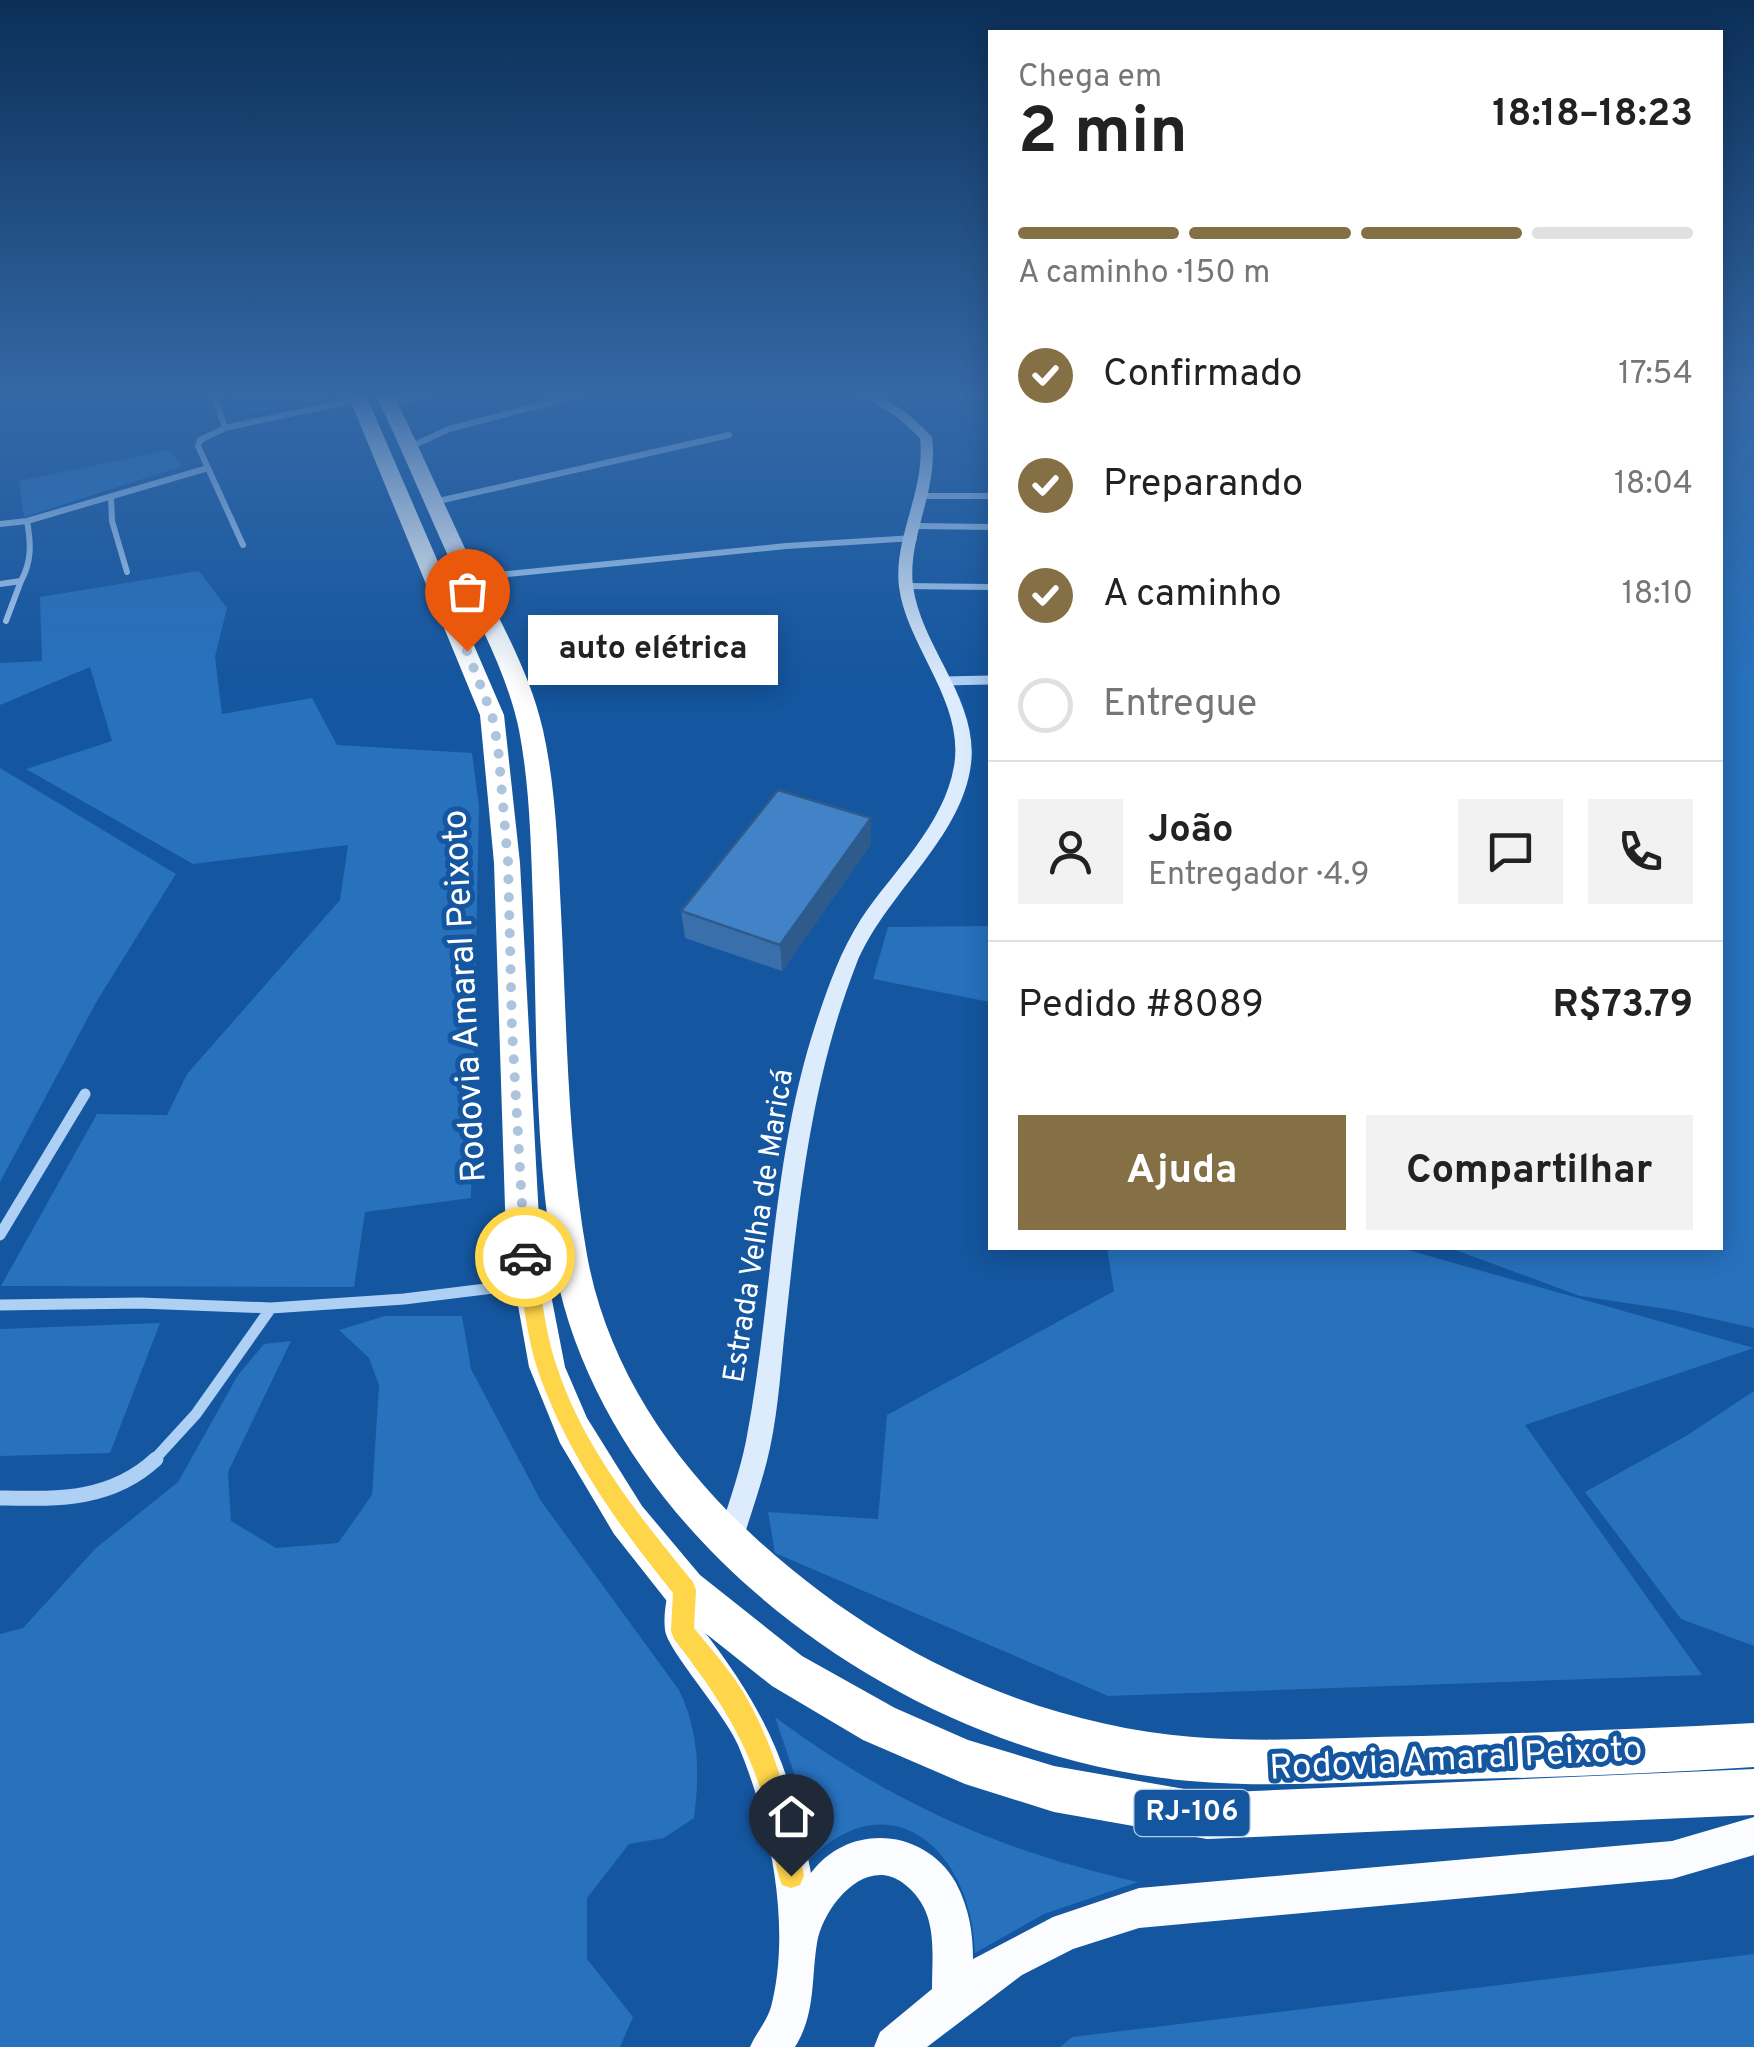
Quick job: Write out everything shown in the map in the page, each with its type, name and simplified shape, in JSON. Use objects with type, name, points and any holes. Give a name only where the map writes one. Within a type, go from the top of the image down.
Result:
[{"type":"highway","name":"Rodovia Amaral Peixoto","points":[[408,491],[492,715],[508,862],[513,1055],[528,1284],[546,1367],[572,1430],[628,1520],[685,1590],[787,1670],[880,1724],[965,1762],[1054,1789],[1207,1816],[1754,1792]]},
{"type":"highway","name":"Rodovia Amaral Peixoto","points":[[428,491],[522,696],[532,733],[541,799],[561,1180],[570,1262],[594,1343],[628,1413],[677,1487],[728,1542],[803,1609],[954,1696],[1042,1730],[1164,1756],[1278,1761],[1587,1755],[1754,1745]]},
{"type":"main road","points":[[685,1590],[682,1631],[732,1695],[768,1772],[789,1855],[797,1940],[790,2016],[770,2047]]},
{"type":"main road","points":[[896,2047],[953,1995],[1044,1940],[1091,1920],[1139,1908],[1672,1860],[1754,1836]]},
{"type":"main road","points":[[797,1940],[819,1896],[844,1866],[877,1855],[894,1856],[920,1870],[942,1894],[953,1940],[953,1995]]},
{"type":"street","points":[[0,524],[27,521],[130,491]]},
{"type":"street","points":[[218,491],[243,546]]},
{"type":"street","points":[[434,502],[485,491]]},
{"type":"street","points":[[924,491],[906,568],[906,586],[988,587]]},
{"type":"street","points":[[111,496],[112,521],[127,572]]},
{"type":"street","points":[[924,496],[988,496]]},
{"type":"street","points":[[6,621],[32,557],[27,521]]},
{"type":"street","points":[[469,578],[916,532],[988,528]]},
{"type":"street","points":[[0,584],[21,581]]},
{"type":"street","name":"Estrada Velha de Maricá","points":[[728,1542],[758,1444],[804,1104],[826,1026],[855,946],[941,818],[960,778],[964,759],[943,680],[906,586]]},
{"type":"street","points":[[943,680],[988,680]]},
{"type":"street","points":[[0,1234],[85,1094]]},
{"type":"street","points":[[0,1306],[140,1303],[271,1308],[404,1299],[528,1284]]},
{"type":"street","points":[[0,1498],[100,1493],[138,1475],[167,1451],[271,1308]]},
{"type":"shaded area","points":[[20,491],[107,491],[24,517]]},
{"type":"shaded area","points":[[1723,491],[1754,491],[1754,1328],[1673,1310],[1580,1296],[1455,1250],[1723,1250]]},
{"type":"shaded area","points":[[199,571],[227,608],[215,657],[222,714],[312,698],[337,745],[472,753],[479,806],[471,1198],[365,1212],[354,1287],[1,1286],[97,1114],[167,1115],[187,1074],[340,900],[348,845],[193,864],[26,769],[112,741],[90,667],[0,705],[0,663],[42,661],[40,597]]},
{"type":"shaded area","points":[[0,768],[176,874],[98,999],[0,1182]]},
{"type":"shaded area","points":[[988,926],[988,1002],[873,979],[888,927]]},
{"type":"shaded area","points":[[1107,1250],[1408,1250],[1754,1348],[1525,1425],[1702,1675],[1108,1696],[775,1553],[768,1512],[878,1519],[887,1415],[1114,1291]]},
{"type":"shaded area","points":[[385,1316],[462,1316],[471,1369],[541,1501],[686,1705],[696,1753],[694,1818],[664,1838],[629,1844],[587,1898],[587,1959],[633,2017],[620,2047],[0,2047],[0,1634],[23,1628],[96,1548],[178,1482],[238,1375],[264,1344],[291,1341],[228,1472],[231,1521],[276,1548],[338,1543],[372,1495],[379,1385],[369,1358],[339,1330]]},
{"type":"shaded area","points":[[160,1323],[110,1453],[0,1456],[0,1329]]},
{"type":"shaded area","points":[[1754,1391],[1754,1646],[1681,1619],[1585,1492],[1686,1436]]},
{"type":"shaded area","points":[[775,1717],[861,1774],[948,1820],[1039,1855],[1138,1882],[1044,1914],[975,1953],[971,1917],[960,1885],[944,1858],[923,1838],[898,1826],[870,1825],[839,1836],[808,1861],[799,1788]]},
{"type":"shaded area","points":[[1754,1954],[1754,2047],[1060,2047],[1072,2037]]},
{"type":"building","points":[[778,790],[871,818],[780,945],[681,911]]},
{"type":"way so far","points":[[467,651],[492,715],[498,747],[508,862],[512,1029],[525,1257]]},
{"type":"place","name":"auto elétrica","points":[[467,651]]},
{"type":"route","points":[[525,1257],[546,1367],[572,1430],[628,1520],[685,1590],[682,1631],[732,1695],[751,1731],[781,1816],[791,1876]]}]
